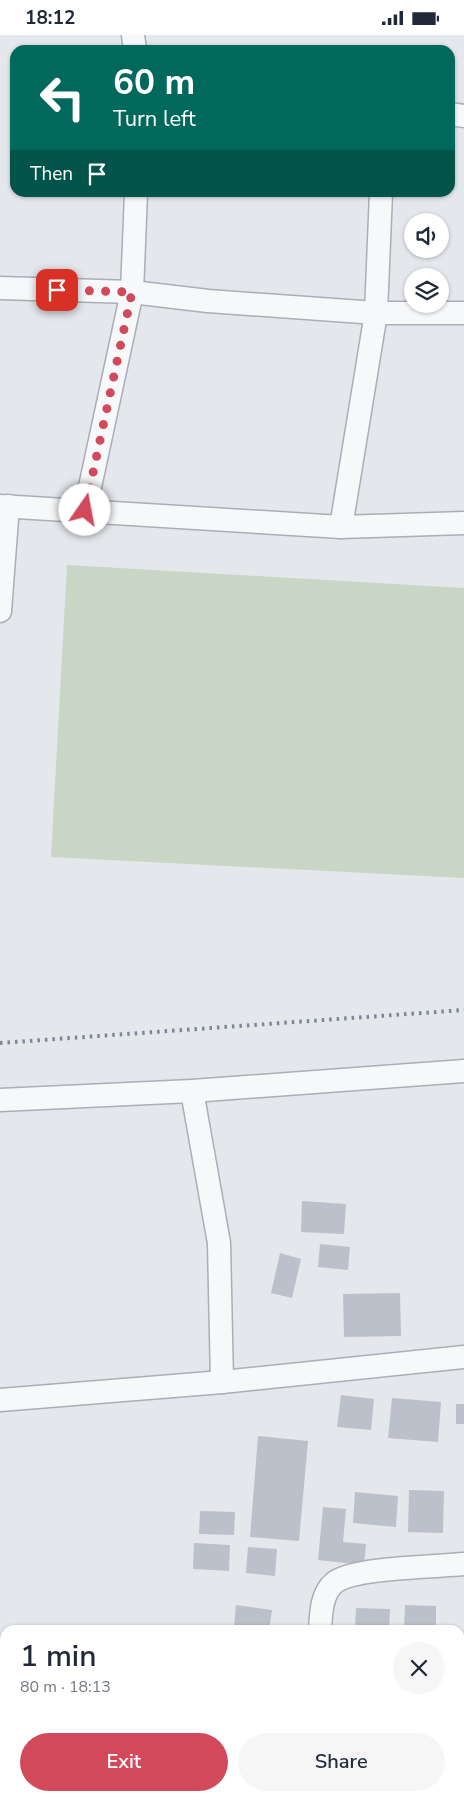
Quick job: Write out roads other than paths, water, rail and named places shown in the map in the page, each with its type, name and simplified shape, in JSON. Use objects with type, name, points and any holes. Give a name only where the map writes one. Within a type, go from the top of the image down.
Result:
[{"type":"street","points":[[85,510],[132,292],[136,197]]},
{"type":"street","points":[[341,527],[376,313],[380,197]]},
{"type":"street","points":[[0,288],[132,292],[208,301],[376,313],[464,313]]},
{"type":"street","points":[[0,611],[4,506],[341,527],[464,523]]},
{"type":"street","points":[[0,1100],[192,1091],[464,1071]]},
{"type":"street","points":[[192,1091],[219,1243],[222,1382]]},
{"type":"street","points":[[0,1400],[222,1382],[464,1357]]},
{"type":"street","points":[[320,1625],[321,1612],[326,1593],[334,1582],[357,1573],[464,1564]]},
{"type":"railway","points":[[0,1043],[464,1010]]}]
